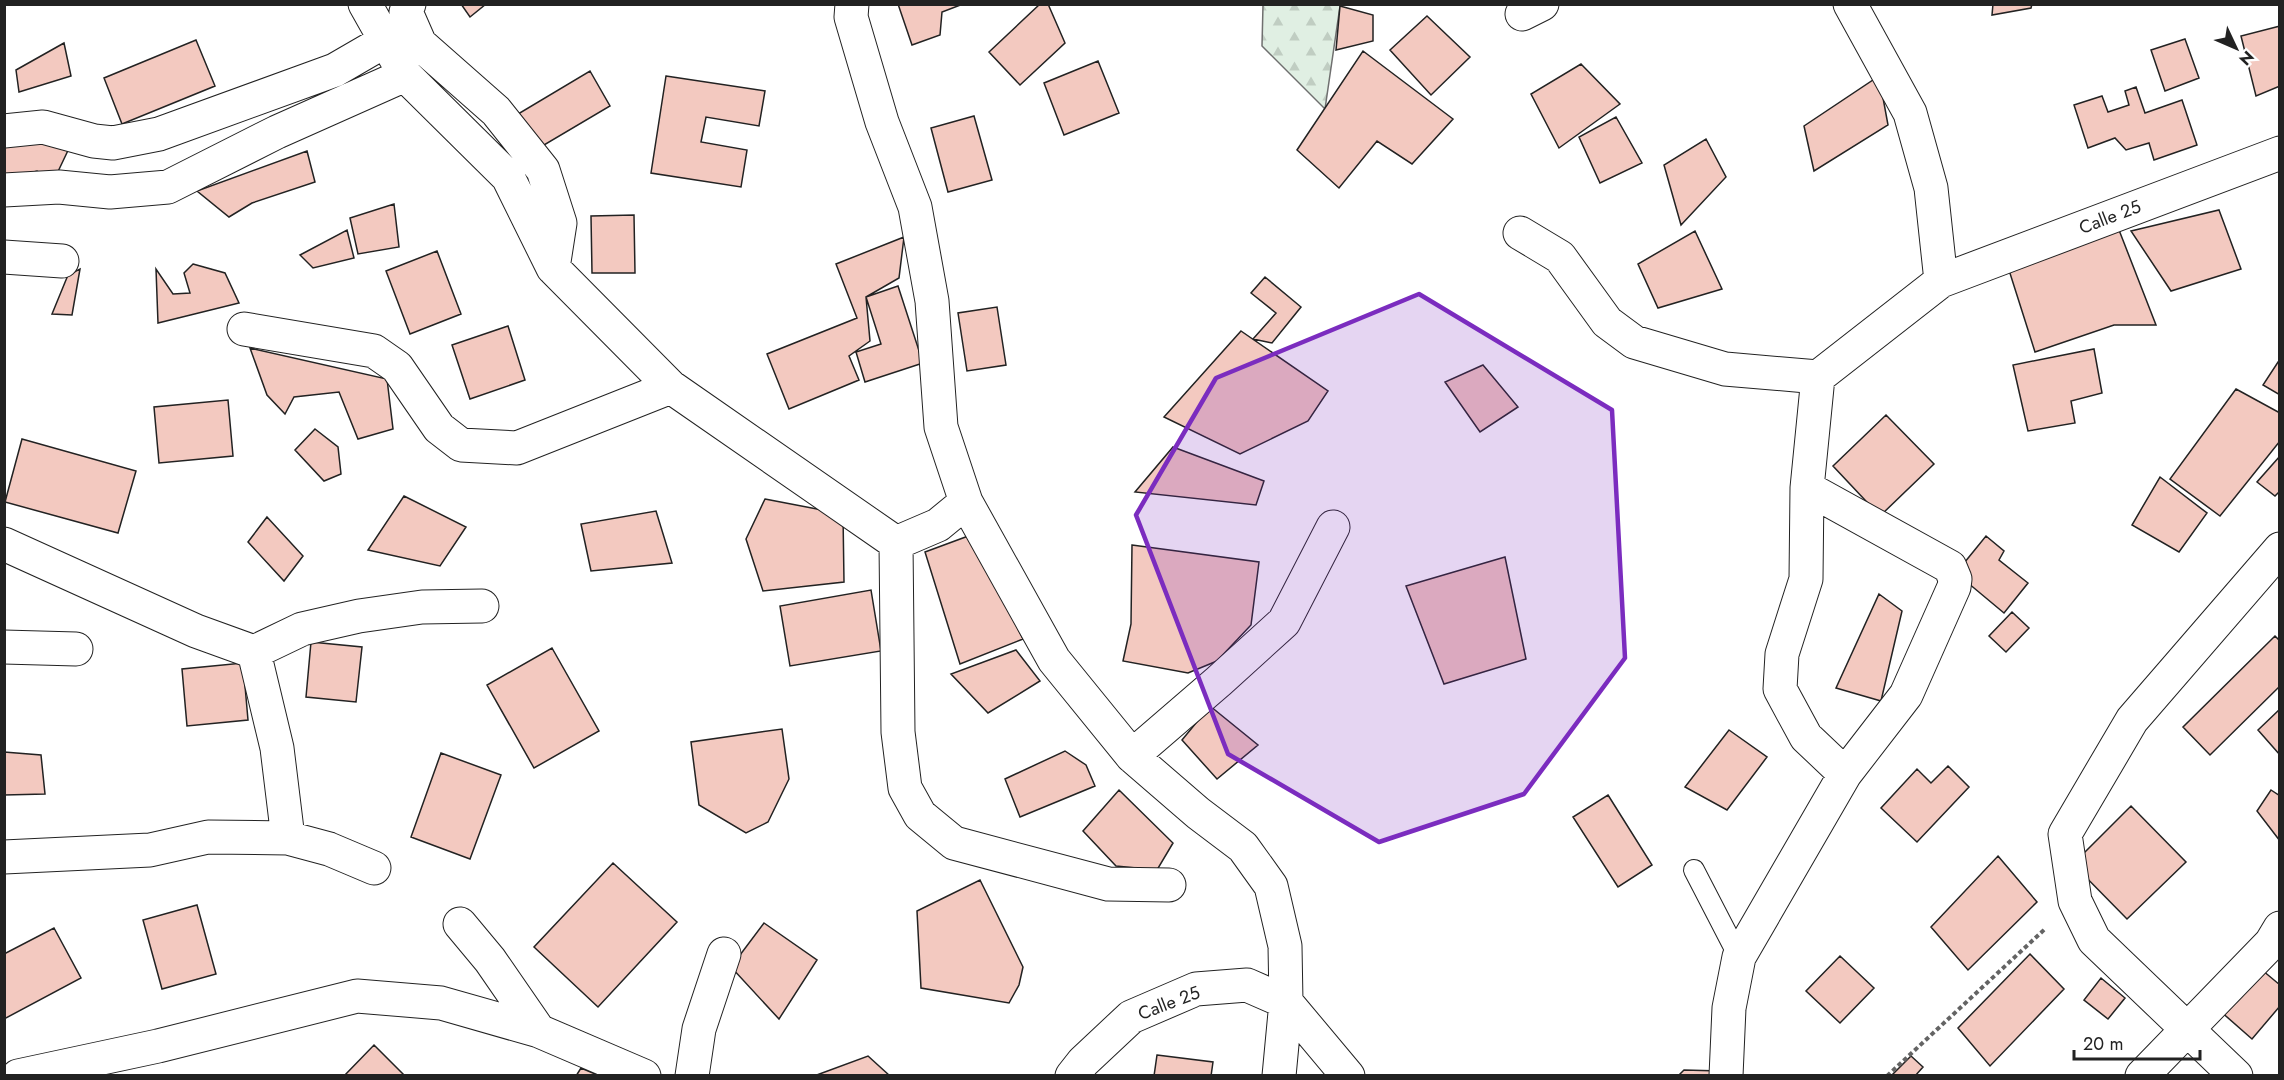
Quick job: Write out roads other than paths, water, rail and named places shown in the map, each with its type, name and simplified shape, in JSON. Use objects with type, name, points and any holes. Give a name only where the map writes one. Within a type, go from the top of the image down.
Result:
[{"type":"street","points":[[365,4],[405,75],[508,177],[553,268],[671,387],[896,543]]},
{"type":"street","points":[[409,4],[406,12],[420,44],[496,111],[543,170],[560,223],[553,268]]},
{"type":"street","points":[[852,4],[851,17],[882,123],[915,207],[932,301],[941,427],[966,502],[1054,660],[1132,756],[1243,847],[1271,886],[1286,946],[1286,1002],[1279,1076]]},
{"type":"street","points":[[1850,4],[1910,113],[1931,188],[1941,281]]},
{"type":"street","points":[[4,131],[43,127],[94,141],[113,143],[159,134],[334,70],[385,41]]},
{"type":"street","points":[[4,190],[59,187],[110,192],[168,187],[277,132],[405,75]]},
{"type":"street","name":"Calle 25","points":[[1818,377],[1941,281],[2280,153]]},
{"type":"street","points":[[1520,233],[1560,257],[1606,322],[1634,342],[1725,369],[1818,377],[1807,488],[1806,579],[1782,654],[1780,689],[1806,737],[1845,774]]},
{"type":"street","points":[[4,257],[62,261]]},
{"type":"street","points":[[244,329],[374,351],[397,367],[439,428],[461,445],[517,448],[671,387]]},
{"type":"street","points":[[1726,1076],[1729,1008],[1739,957],[1845,774],[1906,695],[1954,587],[1950,567],[1807,488]]},
{"type":"street","points":[[896,543],[938,525],[966,502]]},
{"type":"street","points":[[1132,756],[1220,681],[1284,622],[1333,527]]},
{"type":"street","points":[[896,543],[898,732],[905,788],[920,815],[954,843],[1108,884],[1169,885]]},
{"type":"street","points":[[4,544],[196,631],[254,652],[302,629],[359,616],[422,607],[482,606]]},
{"type":"street","points":[[2236,1076],[2094,939],[2075,901],[2065,834],[2132,720],[2280,549]]},
{"type":"street","points":[[4,647],[76,649]]},
{"type":"street","points":[[254,652],[277,748],[288,838]]},
{"type":"street","points":[[4,857],[150,850],[208,837],[288,838],[329,849],[374,868]]},
{"type":"street","points":[[460,924],[490,960],[539,1031]]},
{"type":"street","points":[[2142,1076],[2271,943],[2280,928]]},
{"type":"street","points":[[692,1076],[699,1029],[724,954]]},
{"type":"street","name":"Calle 25","points":[[1072,1076],[1083,1062],[1131,1017],[1196,989],[1247,985],[1286,1002]]},
{"type":"street","points":[[18,1076],[159,1046],[357,996],[441,1003],[539,1031],[644,1076]]},
{"type":"street","points":[[1286,1002],[1348,1076]]},
{"type":"lane","points":[[1694,870],[1739,957]]}]
